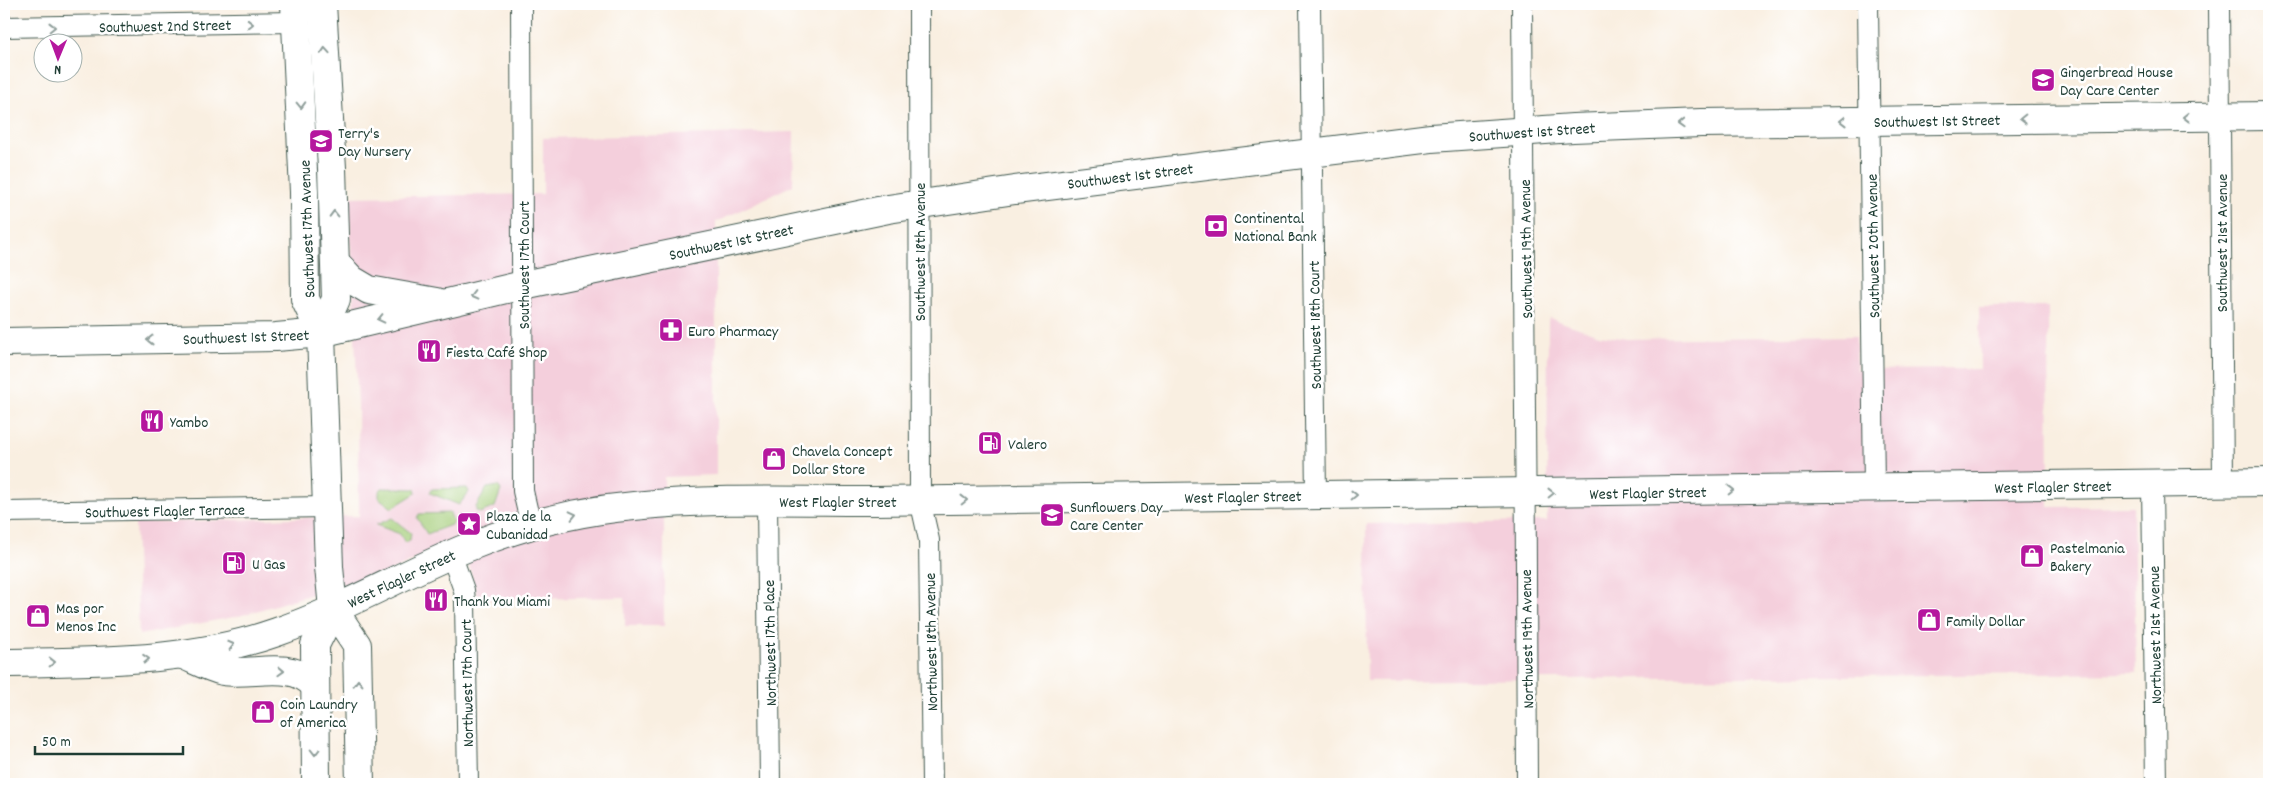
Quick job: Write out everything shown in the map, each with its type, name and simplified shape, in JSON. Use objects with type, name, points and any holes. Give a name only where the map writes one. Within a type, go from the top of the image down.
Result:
[{"type":"main road","points":[[295,13],[307,18],[322,4]]},
{"type":"main road","name":"Southwest 17th Avenue","points":[[321,333],[336,299],[332,168],[322,4]]},
{"type":"main road","name":"Southwest 17th Avenue","points":[[295,13],[304,192],[306,299],[321,333],[327,507],[333,609]]},
{"type":"main road","name":"Southwest 1st Street","points":[[4,342],[276,337],[321,333],[523,285],[919,204],[1413,140],[1524,131],[1701,123],[2269,116]]},
{"type":"main road","points":[[335,262],[352,280],[369,290],[446,304]]},
{"type":"main road","name":"West Flagler Street","points":[[4,662],[128,660],[183,655],[269,634],[333,609],[451,554],[502,534],[581,513],[633,506],[767,501],[1524,494],[2269,482]]},
{"type":"main road","points":[[316,784],[315,645],[333,609],[357,645],[360,784]]},
{"type":"main road","points":[[183,655],[222,671],[282,671],[302,674],[315,686]]},
{"type":"street","name":"Southwest 17th Court","points":[[522,4],[524,490],[531,526]]},
{"type":"street","name":"Southwest 18th Avenue","points":[[919,4],[920,500]]},
{"type":"street","name":"Southwest 18th Court","points":[[1310,4],[1316,496]]},
{"type":"street","name":"Southwest 19th Avenue","points":[[1522,4],[1527,390],[1524,494]]},
{"type":"street","name":"Southwest 20th Avenue","points":[[1868,4],[1874,488]]},
{"type":"street","name":"Southwest 21st Avenue","points":[[2218,4],[2223,483]]},
{"type":"street","name":"Southwest 2nd Street","points":[[4,27],[295,13]]},
{"type":"street","name":"Northwest 21st Avenue","points":[[2152,485],[2156,784]]},
{"type":"street","name":"Northwest 19th Avenue","points":[[1524,494],[1528,784]]},
{"type":"street","name":"Northwest 18th Avenue","points":[[920,500],[929,540],[932,784]]},
{"type":"street","name":"Northwest 17th Place","points":[[767,501],[770,784]]},
{"type":"street","name":"Southwest Flagler Terrace","points":[[4,512],[327,507]]},
{"type":"street","name":"Northwest 17th Court","points":[[451,554],[464,590],[465,602],[468,784]]},
{"type":"shaded area","points":[[794,132],[793,185],[716,222],[716,475],[664,477],[664,626],[625,626],[625,597],[478,600],[462,537],[385,574],[372,576],[239,616],[139,635],[135,523],[359,516],[358,405],[349,197],[543,194],[543,138]]},
{"type":"shaded area","points":[[1979,307],[2048,307],[2049,507],[2133,506],[2136,673],[1367,681],[1366,524],[1547,521],[1549,318],[1599,335],[1628,339],[1856,336],[1857,370],[1980,369]]},
{"type":"green space","points":[[498,486],[501,490],[495,507],[480,513],[476,511],[476,507],[487,488]]},
{"type":"green space","points":[[382,488],[415,489],[416,493],[392,508],[379,498],[379,491]]},
{"type":"green space","points":[[467,488],[469,492],[459,505],[430,493],[432,489]]},
{"type":"green space","points":[[450,513],[453,521],[451,525],[427,534],[417,518],[419,514]]},
{"type":"green space","points":[[392,518],[411,533],[410,540],[405,543],[400,534],[376,525]]},
{"type":"place","name":"Gingerbread House Day Care Center","points":[[2043,80]]},
{"type":"place","name":"Terry's Day Nursery","points":[[321,141]]},
{"type":"place","name":"Continental National Bank","points":[[1216,226]]},
{"type":"place","name":"Euro Pharmacy","points":[[671,330]]},
{"type":"place","name":"Fiesta Café Shop","points":[[429,351]]},
{"type":"place","name":"Yambo","points":[[152,421]]},
{"type":"place","name":"Valero","points":[[990,443]]},
{"type":"place","name":"Chavela Concept Dollar Store","points":[[774,459]]},
{"type":"place","name":"Sunflowers Day Care Center","points":[[1052,515]]},
{"type":"place","name":"Plaza de la Cubanidad","points":[[469,524]]},
{"type":"place","name":"Pastelmania Bakery","points":[[2032,556]]},
{"type":"place","name":"U Gas","points":[[234,563]]},
{"type":"place","name":"Thank You Miami","points":[[436,600]]},
{"type":"place","name":"Mas por Menos Inc","points":[[38,616]]},
{"type":"place","name":"Family Dollar","points":[[1929,620]]},
{"type":"place","name":"Coin Laundry of America","points":[[263,712]]}]
